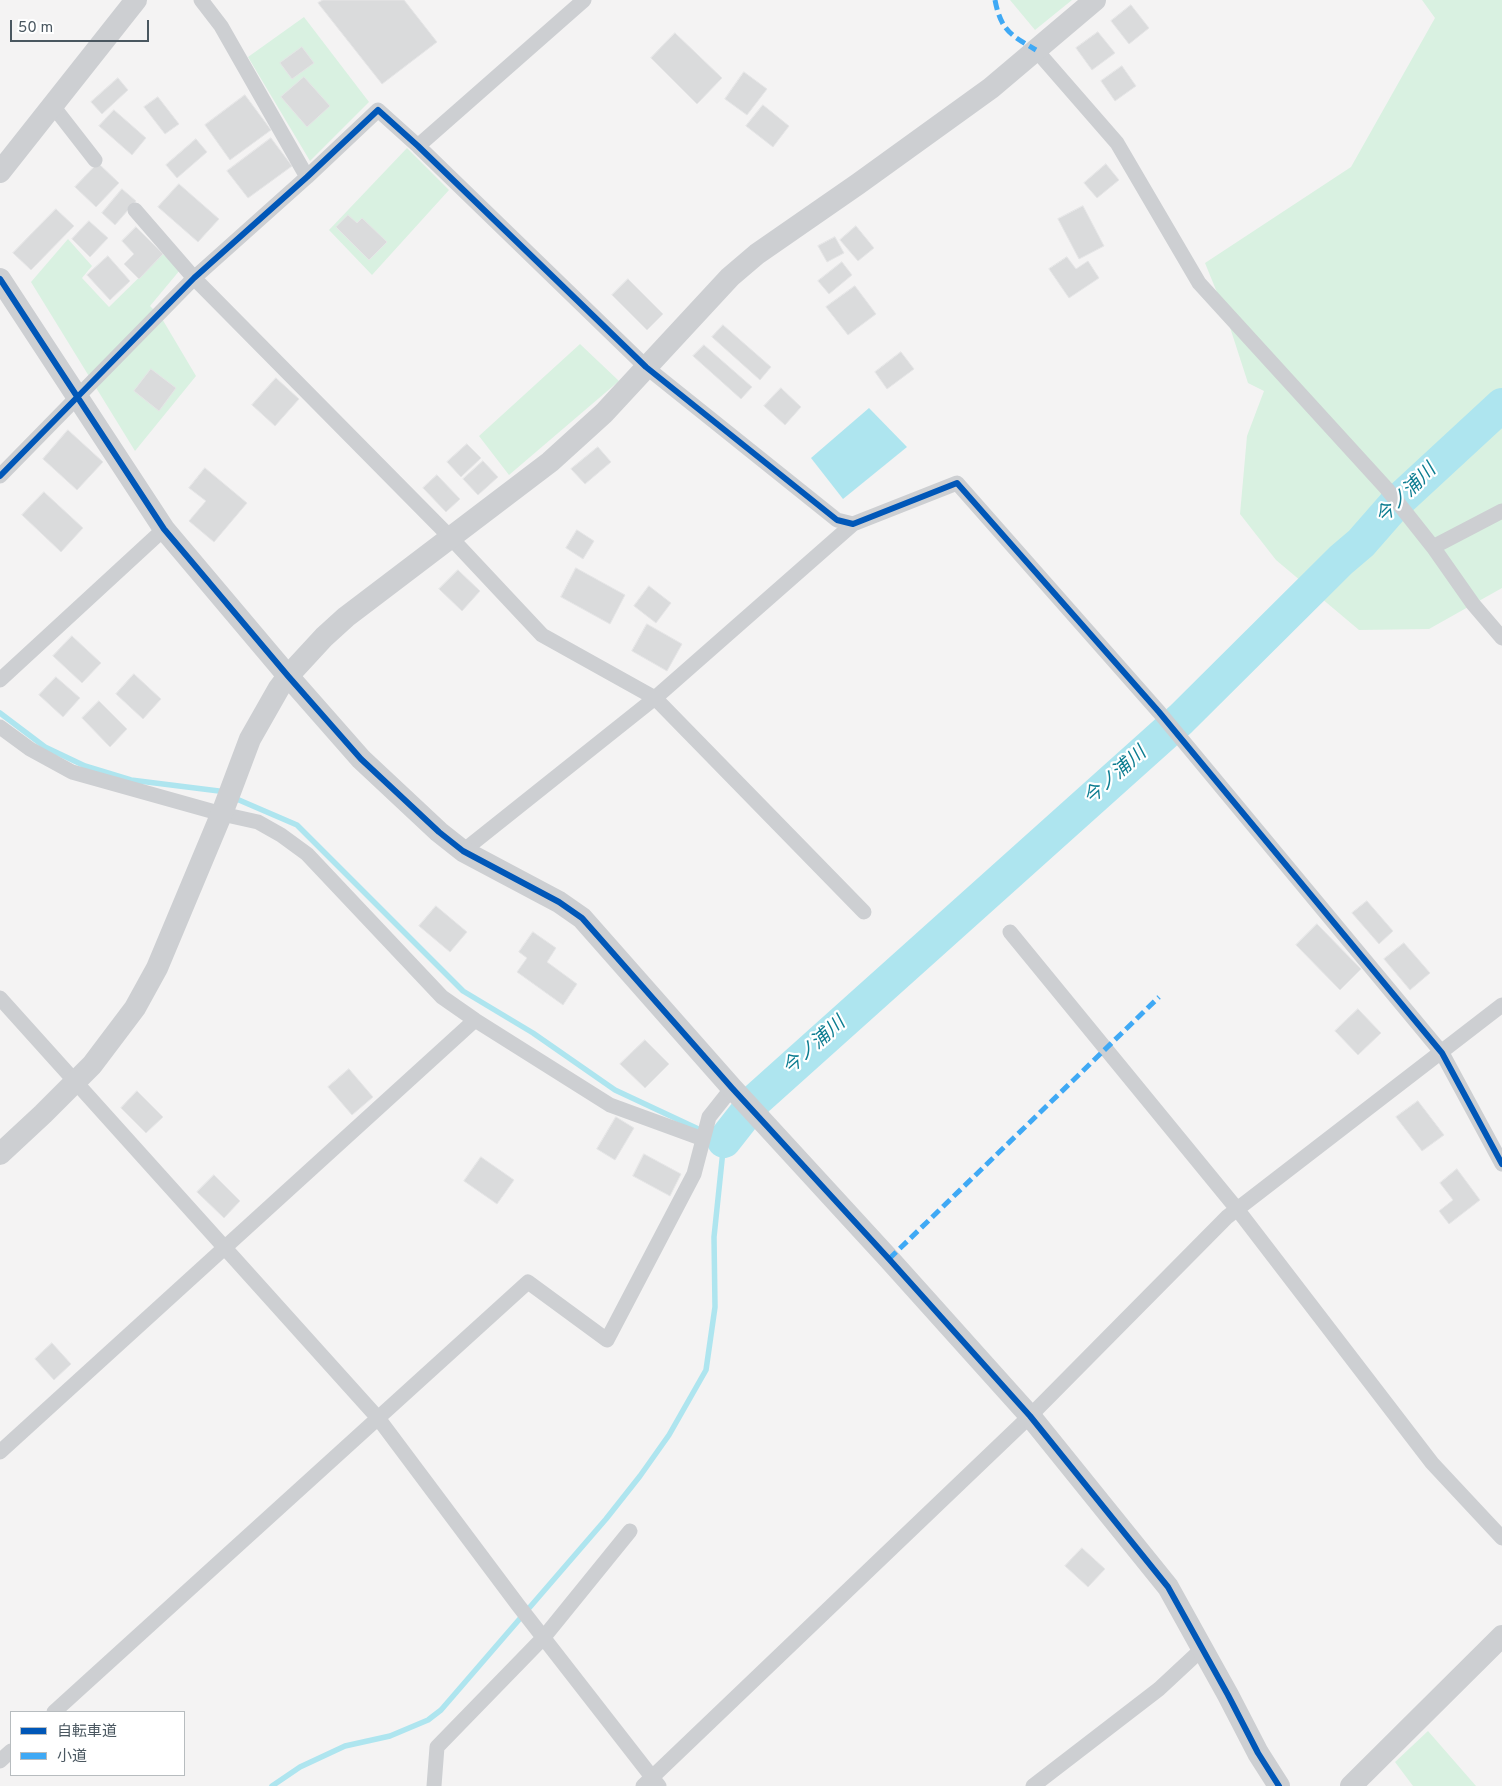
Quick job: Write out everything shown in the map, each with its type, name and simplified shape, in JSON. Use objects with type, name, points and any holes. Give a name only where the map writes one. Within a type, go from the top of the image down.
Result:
[{"type":"street","points":[[0,172],[136,0]]},
{"type":"street","points":[[202,0],[221,26],[307,178]]},
{"type":"street","points":[[418,146],[584,0]]},
{"type":"street","points":[[0,1154],[92,1065],[135,1008],[157,968],[222,814],[250,739],[279,688],[324,637],[346,617],[571,444],[604,413],[730,277],[757,254],[992,88],[1095,0]]},
{"type":"street","points":[[1036,50],[1117,144],[1199,283],[1387,489],[1433,547],[1473,604],[1502,638]]},
{"type":"street","points":[[53,106],[95,160]]},
{"type":"street","points":[[0,476],[194,278],[307,178],[378,110],[418,146],[646,367],[837,520],[853,524]]},
{"type":"street","points":[[135,210],[194,278],[450,538],[542,636],[655,698],[864,912]]},
{"type":"street","points":[[0,279],[164,528],[361,760],[439,832],[463,851],[559,902],[582,918],[732,1088],[889,1258],[1030,1416],[1168,1587],[1258,1753],[1279,1786]]},
{"type":"street","points":[[463,851],[655,698],[853,524],[957,483],[1159,712],[1442,1053],[1502,1164]]},
{"type":"street","points":[[1433,547],[1502,511]]},
{"type":"street","points":[[0,680],[164,528]]},
{"type":"street","points":[[0,728],[30,749],[72,772],[222,814],[258,822],[281,835],[307,854],[442,997],[475,1020],[610,1105],[704,1139]]},
{"type":"street","points":[[1010,932],[1237,1209],[1432,1463],[1502,1538]]},
{"type":"street","points":[[0,998],[378,1418],[512,1598],[544,1637],[651,1783],[1030,1416],[1227,1217],[1502,1005]]},
{"type":"street","points":[[0,1452],[475,1020]]},
{"type":"street","points":[[55,1711],[528,1282],[607,1340],[694,1174],[710,1117],[732,1088]]},
{"type":"street","points":[[434,1786],[437,1747],[544,1637],[630,1531]]},
{"type":"street","points":[[1351,1786],[1502,1636]]},
{"type":"street","points":[[1033,1786],[1159,1688],[1202,1649]]},
{"type":"street","points":[[0,1761],[10,1752]]},
{"type":"green space","points":[[1010,0],[1072,0],[1035,30]]},
{"type":"green space","points":[[1422,0],[1502,0],[1502,588],[1429,629],[1359,630],[1276,560],[1240,514],[1247,436],[1264,391],[1248,383],[1225,312],[1205,263],[1351,167],[1435,18]]},
{"type":"green space","points":[[304,17],[369,102],[310,161],[248,57]]},
{"type":"green space","points":[[407,148],[449,190],[372,275],[329,230]]},
{"type":"green space","points":[[68,239],[92,266],[82,278],[109,307],[163,254],[180,270],[150,306],[161,317],[196,376],[135,451],[31,282]]},
{"type":"green space","points":[[580,344],[619,381],[509,475],[479,436]]},
{"type":"green space","points":[[1428,1731],[1476,1786],[1413,1786],[1395,1762]]},
{"type":"water","points":[[869,408],[907,447],[843,499],[811,458]]},
{"type":"building","points":[[323,0],[404,0],[437,42],[382,84],[318,3]]},
{"type":"building","points":[[1131,5],[1149,28],[1129,44],[1111,21]]},
{"type":"building","points":[[1098,32],[1115,53],[1092,70],[1076,48]]},
{"type":"building","points":[[675,33],[722,78],[697,104],[651,58]]},
{"type":"building","points":[[302,47],[314,63],[292,79],[280,63]]},
{"type":"building","points":[[1122,66],[1136,86],[1115,101],[1101,81]]},
{"type":"building","points":[[744,72],[767,89],[747,115],[725,99]]},
{"type":"building","points":[[304,77],[330,106],[307,127],[281,97]]},
{"type":"building","points":[[118,78],[128,90],[102,114],[91,102]]},
{"type":"building","points":[[245,95],[271,130],[230,160],[205,125]]},
{"type":"building","points":[[158,97],[179,124],[165,134],[144,107]]},
{"type":"building","points":[[763,105],[789,126],[773,147],[746,126]]},
{"type":"building","points":[[114,110],[146,138],[132,155],[99,126]]},
{"type":"building","points":[[271,138],[292,166],[248,198],[227,171]]},
{"type":"building","points":[[196,139],[207,152],[177,178],[166,165]]},
{"type":"building","points":[[98,163],[119,183],[96,207],[75,187]]},
{"type":"building","points":[[1106,164],[1119,180],[1097,198],[1084,183]]},
{"type":"building","points":[[179,184],[219,219],[198,242],[158,207]]},
{"type":"building","points":[[122,189],[136,201],[115,225],[102,213]]},
{"type":"building","points":[[1083,206],[1104,246],[1079,259],[1058,219]]},
{"type":"building","points":[[56,209],[74,226],[31,270],[13,253]]},
{"type":"building","points":[[348,215],[357,223],[362,218],[387,242],[369,260],[336,227]]},
{"type":"building","points":[[89,221],[108,238],[90,257],[72,239]]},
{"type":"building","points":[[856,226],[874,248],[858,261],[840,240]]},
{"type":"building","points":[[136,227],[163,254],[139,279],[124,264],[134,254],[122,241]]},
{"type":"building","points":[[835,237],[844,253],[827,262],[818,246]]},
{"type":"building","points":[[108,256],[130,281],[110,300],[87,275]]},
{"type":"building","points":[[1067,257],[1076,269],[1088,261],[1099,278],[1069,298],[1049,269]]},
{"type":"building","points":[[842,262],[852,275],[829,294],[818,281]]},
{"type":"building","points":[[628,279],[663,314],[647,330],[612,295]]},
{"type":"building","points":[[855,286],[876,314],[848,335],[826,307]]},
{"type":"building","points":[[723,325],[771,367],[760,380],[712,337]]},
{"type":"building","points":[[704,345],[752,387],[741,399],[693,356]]},
{"type":"building","points":[[901,352],[914,369],[887,389],[875,372]]},
{"type":"building","points":[[151,369],[176,388],[159,411],[134,391]]},
{"type":"building","points":[[276,378],[299,399],[275,426],[252,405]]},
{"type":"building","points":[[781,388],[801,407],[785,425],[764,406]]},
{"type":"building","points":[[68,430],[103,462],[77,490],[43,459]]},
{"type":"building","points":[[467,444],[481,458],[461,477],[447,462]]},
{"type":"building","points":[[598,447],[611,462],[585,484],[571,469]]},
{"type":"building","points":[[483,461],[498,477],[478,495],[463,479]]},
{"type":"building","points":[[205,468],[247,503],[214,542],[189,521],[206,501],[189,488]]},
{"type":"building","points":[[437,475],[460,499],[446,512],[423,488]]},
{"type":"building","points":[[44,492],[83,528],[61,552],[22,515]]},
{"type":"building","points":[[577,530],[594,541],[583,559],[566,548]]},
{"type":"building","points":[[576,568],[625,595],[610,624],[561,597]]},
{"type":"building","points":[[458,570],[480,591],[462,611],[439,589]]},
{"type":"building","points":[[649,586],[671,603],[656,623],[634,606]]},
{"type":"building","points":[[647,624],[682,644],[667,671],[632,651]]},
{"type":"building","points":[[72,636],[101,663],[82,683],[53,656]]},
{"type":"building","points":[[134,674],[161,699],[143,719],[116,694]]},
{"type":"building","points":[[56,677],[80,698],[63,717],[39,695]]},
{"type":"building","points":[[99,701],[127,729],[110,747],[82,718]]},
{"type":"building","points":[[1367,901],[1393,931],[1379,944],[1352,913]]},
{"type":"building","points":[[436,906],[467,932],[450,952],[419,926]]},
{"type":"building","points":[[1317,924],[1361,969],[1340,990],[1296,945]]},
{"type":"building","points":[[533,932],[556,948],[547,962],[577,984],[563,1005],[517,972],[527,958],[519,952]]},
{"type":"building","points":[[1404,943],[1430,973],[1410,990],[1384,959]]},
{"type":"building","points":[[1358,1009],[1381,1033],[1358,1055],[1335,1031]]},
{"type":"building","points":[[645,1040],[669,1064],[645,1088],[620,1064]]},
{"type":"building","points":[[349,1069],[373,1097],[352,1115],[328,1087]]},
{"type":"building","points":[[137,1091],[163,1117],[146,1133],[121,1108]]},
{"type":"building","points":[[1418,1101],[1444,1135],[1422,1151],[1396,1117]]},
{"type":"building","points":[[616,1117],[634,1128],[615,1160],[597,1149]]},
{"type":"building","points":[[644,1154],[681,1174],[670,1196],[633,1176]]},
{"type":"building","points":[[481,1157],[514,1180],[497,1204],[464,1181]]},
{"type":"building","points":[[1457,1169],[1480,1200],[1449,1224],[1439,1211],[1453,1200],[1440,1183]]},
{"type":"building","points":[[214,1175],[240,1201],[224,1218],[197,1192]]},
{"type":"building","points":[[52,1343],[71,1364],[54,1380],[35,1359]]},
{"type":"building","points":[[1082,1548],[1105,1569],[1088,1587],[1065,1566]]},
{"type":"waterway","name":"今ノ浦川","points":[[724,1141],[757,1099],[1181,719],[1341,560],[1361,543],[1396,503],[1502,405]]},
{"type":"waterway","points":[[0,713],[45,747],[85,766],[131,780],[224,793]]},
{"type":"waterway","points":[[232,797],[297,825],[463,991],[533,1033],[615,1090],[724,1141],[714,1237],[715,1307],[706,1370],[669,1435],[606,1519],[441,1710],[428,1720],[390,1736],[345,1746],[300,1767],[272,1786]]},
{"type":"marked path","points":[[995,0],[1000,19],[1008,31],[1036,50]]},
{"type":"marked path","points":[[889,1259],[1159,997]]},
{"type":"cycle path","points":[[0,476],[194,278],[307,177],[378,110],[418,146],[646,367],[837,520],[853,524],[957,483],[1159,712],[1442,1053],[1502,1164]]},
{"type":"cycle path","points":[[0,279],[164,529],[361,759],[439,832],[463,851],[559,902],[582,918],[732,1088],[1030,1416],[1168,1587],[1258,1753],[1279,1786]]}]
